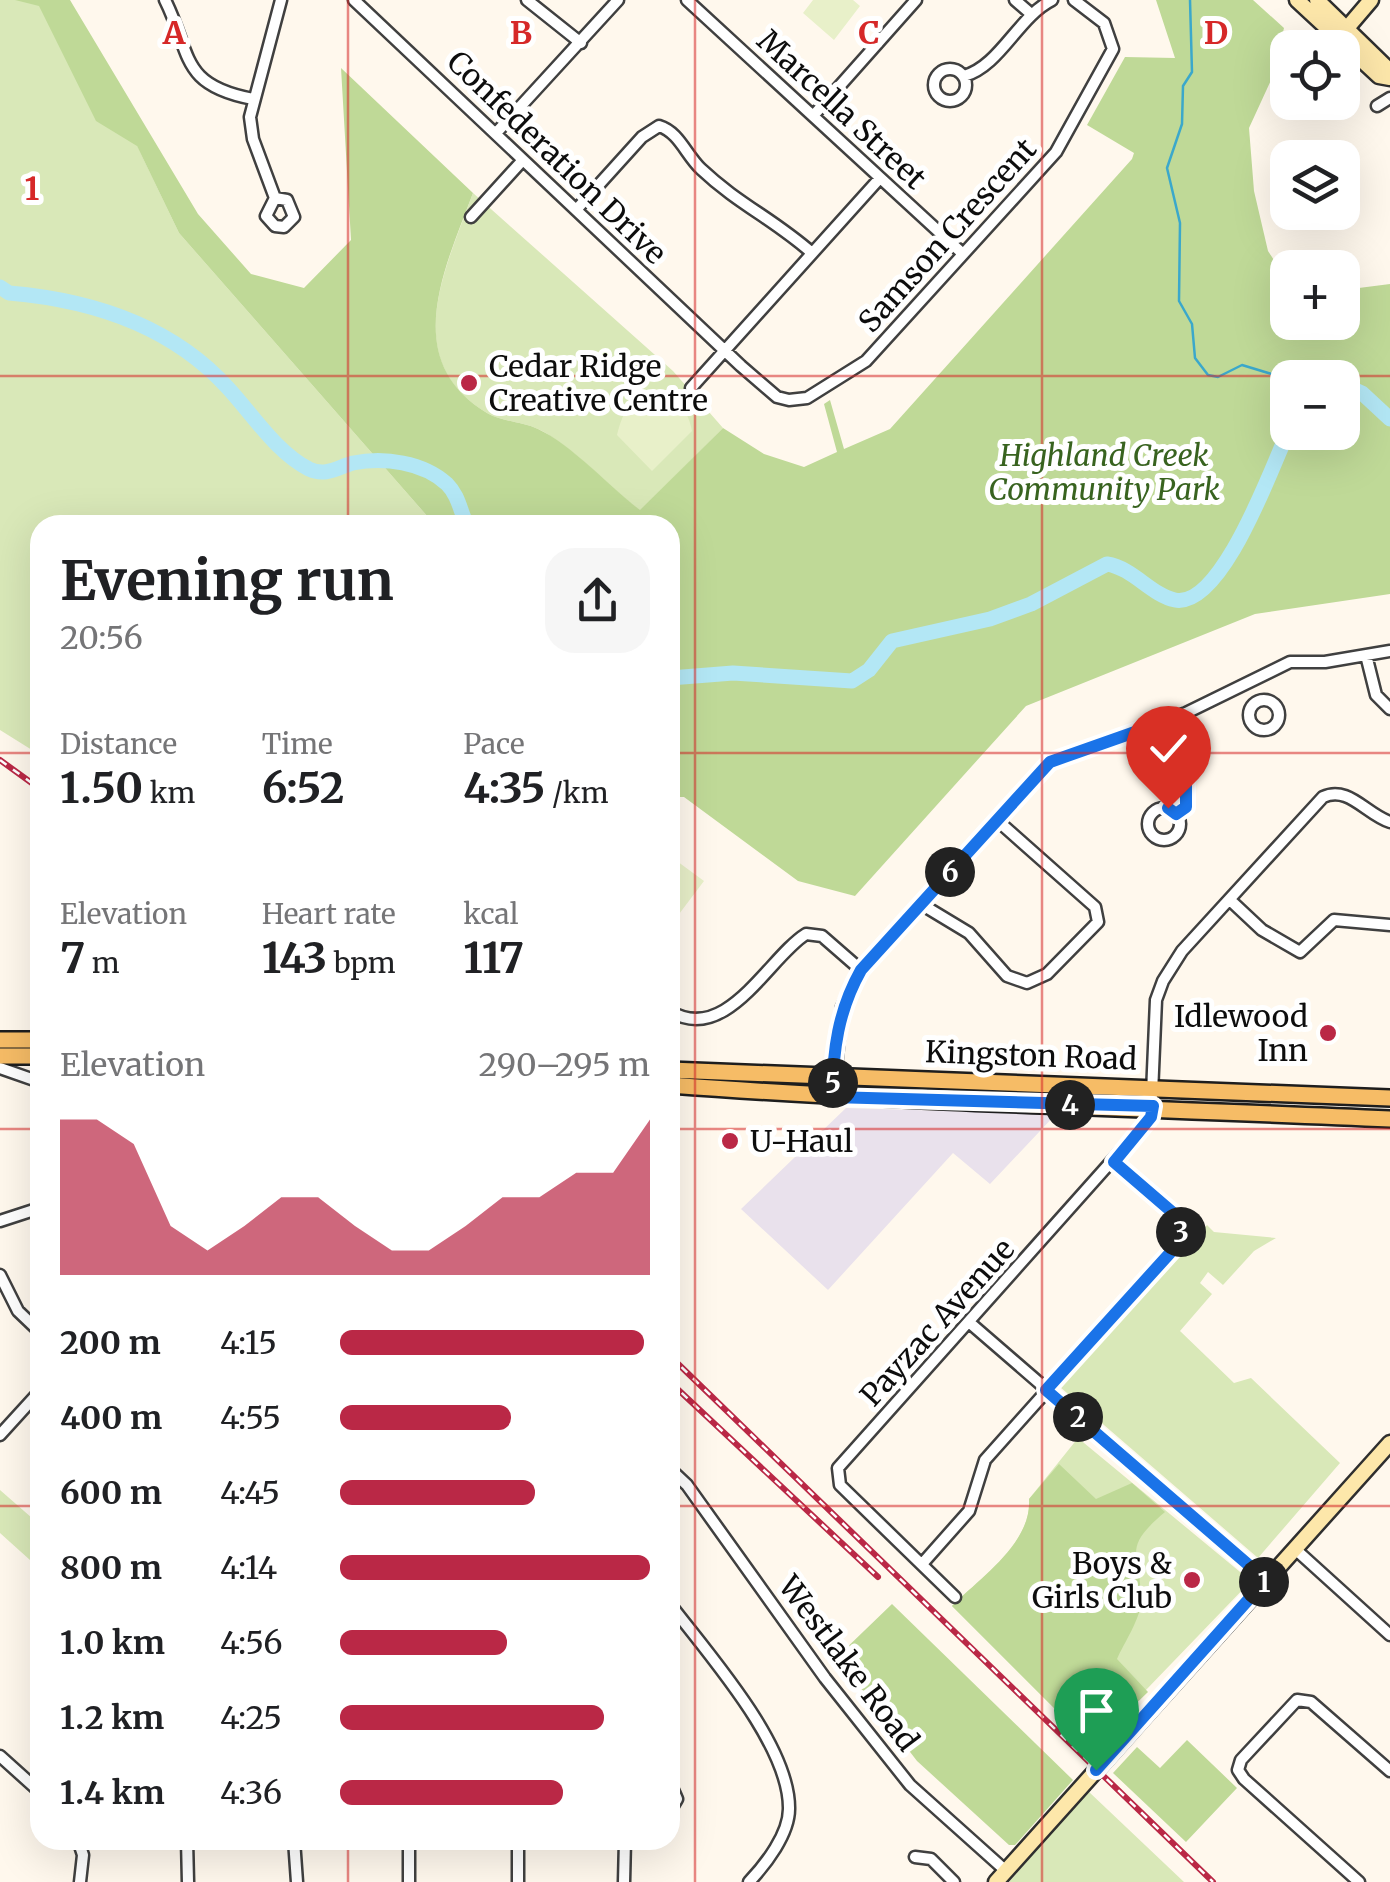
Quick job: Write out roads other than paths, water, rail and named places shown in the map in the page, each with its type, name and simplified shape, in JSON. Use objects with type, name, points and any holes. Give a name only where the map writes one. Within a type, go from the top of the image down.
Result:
[{"type":"main road","points":[[0,1040],[30,1040]]},
{"type":"main road","points":[[0,1056],[30,1056]]},
{"type":"main road","name":"Kingston Road","points":[[680,1070],[1390,1098]]},
{"type":"main road","name":"Kingston Road","points":[[680,1086],[832,1097],[1153,1106],[1390,1118]]},
{"type":"street","points":[[165,0],[183,53],[202,79],[253,99]]},
{"type":"street","points":[[274,198],[252,138],[253,99],[281,0]]},
{"type":"street","name":"Confederation Drive","points":[[354,0],[725,351]]},
{"type":"street","points":[[527,0],[581,43]]},
{"type":"street","points":[[496,132],[618,0]]},
{"type":"street","name":"Marcella Street","points":[[687,0],[963,254]]},
{"type":"street","points":[[813,116],[916,0]]},
{"type":"street","points":[[1015,0],[1030,14]]},
{"type":"street","points":[[964,76],[983,65],[1030,14],[1052,0]]},
{"type":"street","name":"Samson Crescent","points":[[725,351],[776,397],[807,398],[866,361],[1056,152],[1109,62],[1113,48],[1104,23],[1074,0]]},
{"type":"street","points":[[1297,0],[1338,30]]},
{"type":"street","points":[[1317,0],[1340,30]]},
{"type":"street","points":[[1345,30],[1371,0]]},
{"type":"street","points":[[1360,48],[1390,74]]},
{"type":"street","points":[[1376,106],[1390,98]]},
{"type":"street","points":[[576,210],[648,130],[660,126],[674,133],[692,160],[739,204],[782,227],[812,253]]},
{"type":"street","points":[[471,217],[522,161]]},
{"type":"street","points":[[691,388],[880,178]]},
{"type":"street","points":[[832,1097],[842,1007],[861,970],[1057,758],[1152,726],[1290,662],[1366,656],[1390,650]]},
{"type":"street","points":[[1366,656],[1376,695],[1390,709]]},
{"type":"street","points":[[1247,682],[1256,702]]},
{"type":"street","points":[[1152,726],[1189,790],[1186,807],[1176,814]]},
{"type":"street","points":[[1153,1106],[1156,1000],[1182,951],[1324,797],[1334,792],[1346,794],[1368,814],[1390,822]]},
{"type":"street","points":[[921,904],[969,934],[1006,976],[1027,983],[1047,974],[1098,922],[1095,907],[998,821]]},
{"type":"street","points":[[1230,900],[1262,930],[1300,952],[1334,920],[1390,925]]},
{"type":"street","points":[[680,1015],[690,1018],[728,1007],[753,989],[806,934],[822,936],[861,970]]},
{"type":"street","points":[[0,1068],[30,1078]]},
{"type":"street","name":"Payzac Avenue","points":[[922,1564],[840,1485],[837,1473],[1114,1162],[1151,1117],[1153,1106]]},
{"type":"street","points":[[954,1597],[922,1564],[968,1511],[986,1460],[1180,1242],[1179,1218],[1114,1162]]},
{"type":"street","points":[[0,1221],[30,1211]]},
{"type":"street","points":[[0,1274],[18,1311],[30,1322]]},
{"type":"street","points":[[970,1323],[1266,1580]]},
{"type":"street","points":[[0,1434],[30,1402]]},
{"type":"street","points":[[1001,1877],[1390,1443]]},
{"type":"street","name":"Westlake Road","points":[[680,1481],[910,1786],[1001,1877]]},
{"type":"street","points":[[1294,1548],[1390,1634]]},
{"type":"street","points":[[680,1618],[774,1749],[786,1784],[790,1812],[778,1843],[749,1882]]},
{"type":"street","points":[[1358,1882],[1244,1780],[1238,1770],[1241,1760],[1296,1700],[1311,1702],[1390,1771]]},
{"type":"street","points":[[0,1756],[30,1783]]},
{"type":"street","points":[[80,1882],[81,1850]]},
{"type":"street","points":[[187,1850],[188,1882]]},
{"type":"street","points":[[295,1850],[297,1882]]},
{"type":"street","points":[[408,1850],[409,1882]]},
{"type":"street","points":[[518,1850],[518,1882]]},
{"type":"street","points":[[624,1882],[625,1850]]},
{"type":"street","points":[[915,1857],[931,1859],[954,1882]]},
{"type":"waterway","points":[[1190,0],[1192,72],[1183,86],[1182,124],[1167,168],[1180,223],[1179,301],[1192,324],[1195,358],[1208,375],[1218,377],[1242,365],[1270,374]]},
{"type":"waterway","points":[[0,287],[9,293],[100,310],[156,332],[206,366],[297,462],[321,472],[365,461],[415,466],[447,484],[463,515]]},
{"type":"waterway","points":[[1360,392],[1390,419]]},
{"type":"waterway","points":[[680,677],[733,673],[852,681],[869,670],[892,641],[990,619],[1031,604],[1107,564],[1166,597],[1193,597],[1210,582],[1244,531],[1280,450]]},
{"type":"railway","points":[[0,760],[30,782]]},
{"type":"railway","points":[[680,1366],[1213,1882]]},
{"type":"railway","points":[[680,1391],[878,1577]]},
{"type":"place","name":"Cedar Ridge Creative Centre","points":[[469,383]]},
{"type":"place","name":"Idlewood Inn","points":[[1328,1033]]},
{"type":"place","name":"U-Haul","points":[[730,1141]]},
{"type":"place","name":"Boys & Girls Club","points":[[1192,1580]]},
{"type":"park label","name":"Highland Creek Community Park","points":[[1104,472]]}]
